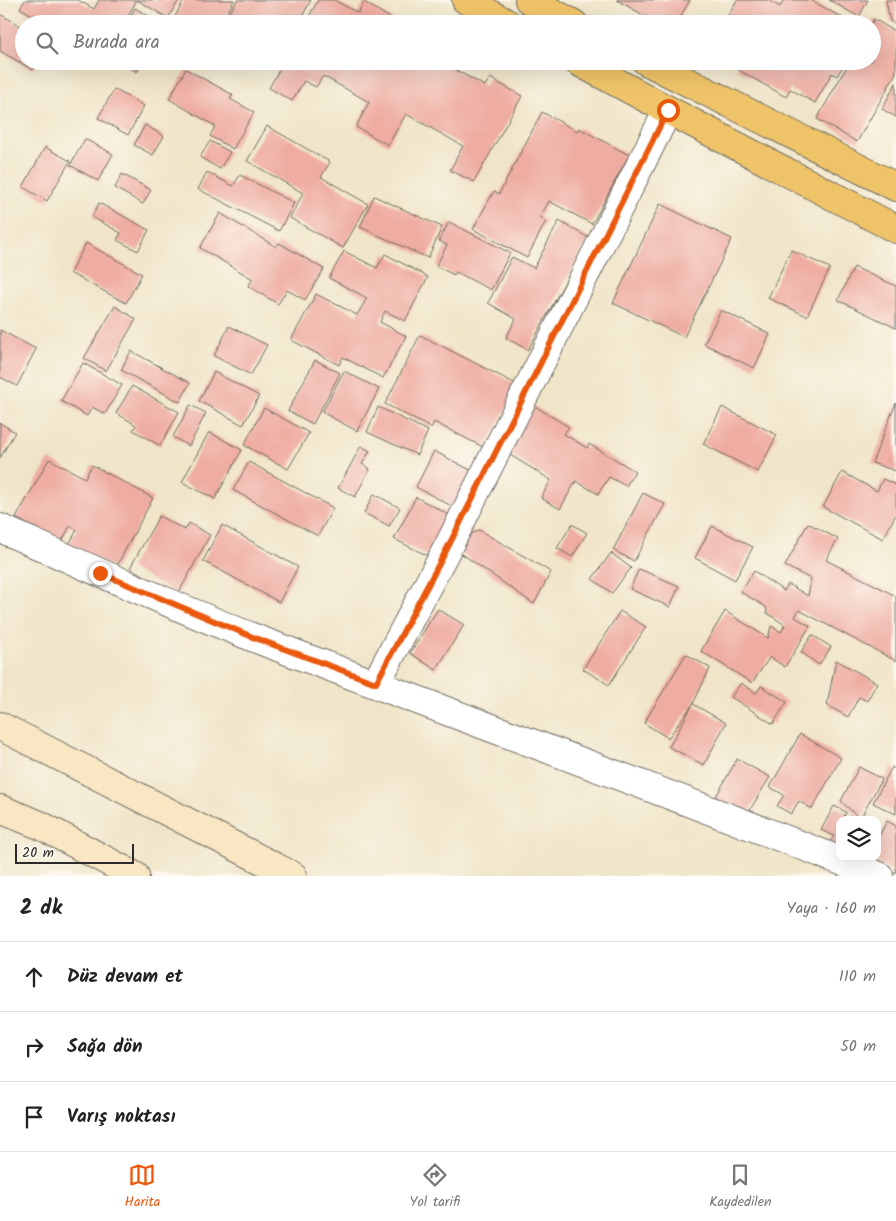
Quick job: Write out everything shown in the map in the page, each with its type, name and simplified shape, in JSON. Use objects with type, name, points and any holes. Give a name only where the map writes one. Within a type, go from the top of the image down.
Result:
[{"type":"main road","points":[[466,0],[492,15]]},
{"type":"main road","points":[[529,0],[557,15]]},
{"type":"main road","points":[[594,70],[896,229]]},
{"type":"main road","points":[[664,70],[896,188]]},
{"type":"main road","points":[[0,726],[293,876]]},
{"type":"main road","points":[[0,809],[42,826],[135,876]]},
{"type":"street","points":[[376,683],[449,545],[668,110]]},
{"type":"street","points":[[0,528],[100,573],[255,638],[743,822],[879,876]]},
{"type":"building","points":[[25,0],[78,0],[94,9],[99,0],[137,0],[128,15],[32,15],[20,8]]},
{"type":"building","points":[[137,0],[179,0],[170,15],[163,15]]},
{"type":"building","points":[[184,0],[234,0],[226,15],[176,15]]},
{"type":"building","points":[[237,0],[311,0],[303,15],[228,15]]},
{"type":"building","points":[[318,0],[334,0],[358,13],[364,2],[385,15],[310,15]]},
{"type":"building","points":[[617,0],[690,0],[681,15],[643,15]]},
{"type":"building","points":[[737,0],[768,0],[780,7],[784,0],[811,0],[837,15],[728,15]]},
{"type":"building","points":[[829,0],[868,0],[860,15],[855,15]]},
{"type":"building","points":[[886,0],[896,0],[896,24],[890,21]]},
{"type":"building","points":[[135,8],[147,15],[131,15]]},
{"type":"building","points":[[0,14],[15,23],[15,60],[0,51]]},
{"type":"building","points":[[881,23],[896,32],[896,73],[857,142],[817,119],[845,70],[881,70]]},
{"type":"building","points":[[185,70],[188,70],[233,95],[230,99],[254,112],[233,149],[210,136],[215,126],[169,99]]},
{"type":"building","points":[[279,70],[456,70],[485,86],[490,78],[522,96],[474,182],[450,170],[463,146],[406,114],[388,145],[356,127],[369,102],[323,76],[316,87],[304,81],[292,101],[269,88]]},
{"type":"building","points":[[739,70],[841,70],[837,76],[832,73],[815,103],[790,89],[786,97]]},
{"type":"building","points":[[896,83],[896,117],[882,109]]},
{"type":"building","points":[[114,89],[144,106],[128,135],[98,118]]},
{"type":"building","points":[[542,112],[577,131],[579,128],[629,155],[592,224],[549,201],[540,217],[546,221],[527,258],[473,229],[494,191],[499,194]]},
{"type":"building","points":[[145,125],[164,136],[153,155],[134,145]]},
{"type":"building","points":[[267,126],[330,162],[321,177],[368,204],[343,248],[290,218],[303,193],[247,161]]},
{"type":"building","points":[[85,139],[113,154],[98,181],[70,165]]},
{"type":"building","points":[[210,141],[230,152],[220,169],[200,157]]},
{"type":"building","points":[[45,147],[70,161],[47,201],[23,187]]},
{"type":"building","points":[[207,172],[233,186],[240,175],[294,203],[279,231],[198,189]]},
{"type":"building","points":[[122,174],[151,190],[143,204],[115,188]]},
{"type":"building","points":[[374,196],[442,227],[428,258],[360,227]]},
{"type":"building","points":[[99,203],[149,230],[138,251],[117,240],[121,233],[92,217]]},
{"type":"building","points":[[660,204],[732,239],[684,337],[613,303]]},
{"type":"building","points":[[220,213],[276,247],[279,243],[324,269],[305,300],[287,290],[278,304],[248,286],[253,279],[200,248]]},
{"type":"building","points":[[559,221],[589,238],[528,350],[506,338],[516,319],[488,303],[512,257],[534,268]]},
{"type":"building","points":[[449,222],[510,253],[491,290],[456,272],[454,275],[436,266],[447,245],[439,241]]},
{"type":"building","points":[[86,243],[142,274],[126,303],[70,273]]},
{"type":"building","points":[[791,250],[830,268],[807,316],[768,298]]},
{"type":"building","points":[[344,251],[377,268],[385,254],[428,277],[405,321],[385,311],[380,322],[406,336],[383,378],[343,357],[339,365],[291,340],[316,294],[357,315],[367,298],[329,278]]},
{"type":"building","points":[[854,267],[896,286],[896,328],[838,300]]},
{"type":"building","points":[[115,306],[136,319],[106,371],[84,358]]},
{"type":"building","points":[[721,310],[770,334],[754,368],[704,344]]},
{"type":"building","points":[[229,326],[267,345],[251,375],[214,356]]},
{"type":"building","points":[[0,330],[36,349],[17,386],[0,377]]},
{"type":"building","points":[[420,335],[518,385],[485,448],[434,422],[431,428],[385,404]]},
{"type":"building","points":[[131,351],[190,383],[180,402],[121,370]]},
{"type":"building","points":[[315,360],[340,373],[313,424],[288,411]]},
{"type":"building","points":[[83,363],[122,385],[105,414],[92,407],[87,416],[61,401]]},
{"type":"building","points":[[344,371],[379,389],[357,431],[322,412]]},
{"type":"building","points":[[214,372],[259,396],[243,425],[199,401]]},
{"type":"building","points":[[132,386],[179,412],[160,446],[133,430],[136,425],[116,413]]},
{"type":"building","points":[[896,403],[896,471],[872,463]]},
{"type":"building","points":[[190,405],[206,413],[189,446],[173,437]]},
{"type":"building","points":[[533,405],[569,427],[564,434],[587,448],[589,444],[635,471],[626,486],[609,477],[598,494],[576,481],[560,509],[541,498],[551,480],[505,452]]},
{"type":"building","points":[[378,407],[428,431],[417,455],[367,432]]},
{"type":"building","points":[[722,407],[777,435],[758,472],[703,444]]},
{"type":"building","points":[[264,408],[309,433],[288,469],[244,445]]},
{"type":"building","points":[[0,423],[15,432],[0,458]]},
{"type":"building","points":[[209,432],[242,450],[215,499],[182,482]]},
{"type":"building","points":[[361,446],[370,451],[362,464],[370,469],[355,497],[338,488]]},
{"type":"building","points":[[434,451],[478,474],[459,510],[416,487]]},
{"type":"building","points":[[49,459],[85,478],[92,465],[153,498],[115,569],[69,544],[77,530],[70,526],[61,543],[16,518]]},
{"type":"building","points":[[249,462],[333,508],[318,536],[233,490]]},
{"type":"building","points":[[842,472],[877,491],[883,479],[896,485],[896,514],[883,539],[823,507]]},
{"type":"building","points":[[643,493],[665,504],[634,561],[613,550]]},
{"type":"building","points":[[374,494],[400,508],[389,526],[364,513]]},
{"type":"building","points":[[416,497],[453,517],[432,558],[394,539]]},
{"type":"building","points":[[159,516],[185,530],[189,523],[210,535],[178,594],[130,568]]},
{"type":"building","points":[[808,523],[838,539],[826,560],[896,596],[896,661],[799,610],[795,617],[810,626],[785,667],[770,657],[752,683],[701,651],[725,611],[768,638],[771,626],[781,632],[785,625],[767,613],[766,607],[741,592],[754,571],[784,591],[788,584],[808,596],[811,579],[785,566]]},
{"type":"building","points":[[572,524],[587,533],[572,557],[557,548]]},
{"type":"building","points":[[222,525],[298,567],[279,602],[203,561]]},
{"type":"building","points":[[712,526],[753,547],[735,580],[695,558]]},
{"type":"building","points":[[479,530],[551,572],[534,604],[449,545]]},
{"type":"building","points":[[611,553],[631,568],[612,593],[592,579]]},
{"type":"building","points":[[639,569],[679,586],[670,607],[630,589]]},
{"type":"building","points":[[438,609],[464,625],[436,670],[410,653]]},
{"type":"building","points":[[620,611],[646,627],[609,685],[583,669]]},
{"type":"building","points":[[812,635],[831,647],[819,665],[801,652]]},
{"type":"building","points":[[686,654],[710,668],[693,704],[668,738],[644,723]]},
{"type":"building","points":[[836,660],[877,683],[867,701],[859,697],[848,717],[827,705]]},
{"type":"building","points":[[741,683],[756,693],[761,686],[787,702],[773,724],[731,697]]},
{"type":"building","points":[[693,704],[726,723],[704,765],[669,747]]},
{"type":"building","points":[[800,734],[841,758],[812,809],[799,801],[791,814],[777,806],[784,795],[770,787]]},
{"type":"building","points":[[737,759],[770,777],[745,818],[714,800]]},
{"type":"building","points":[[859,767],[882,779],[862,816],[857,816],[841,801]]},
{"type":"building","points":[[892,767],[896,770],[896,814],[873,803]]},
{"type":"building","points":[[834,806],[846,812],[844,816],[836,816],[836,844],[830,842],[834,836],[821,830]]},
{"type":"building","points":[[887,821],[896,826],[896,873],[873,861],[881,861],[881,832]]},
{"type":"route","points":[[100,573],[255,638],[376,683],[449,545],[668,110]]}]
